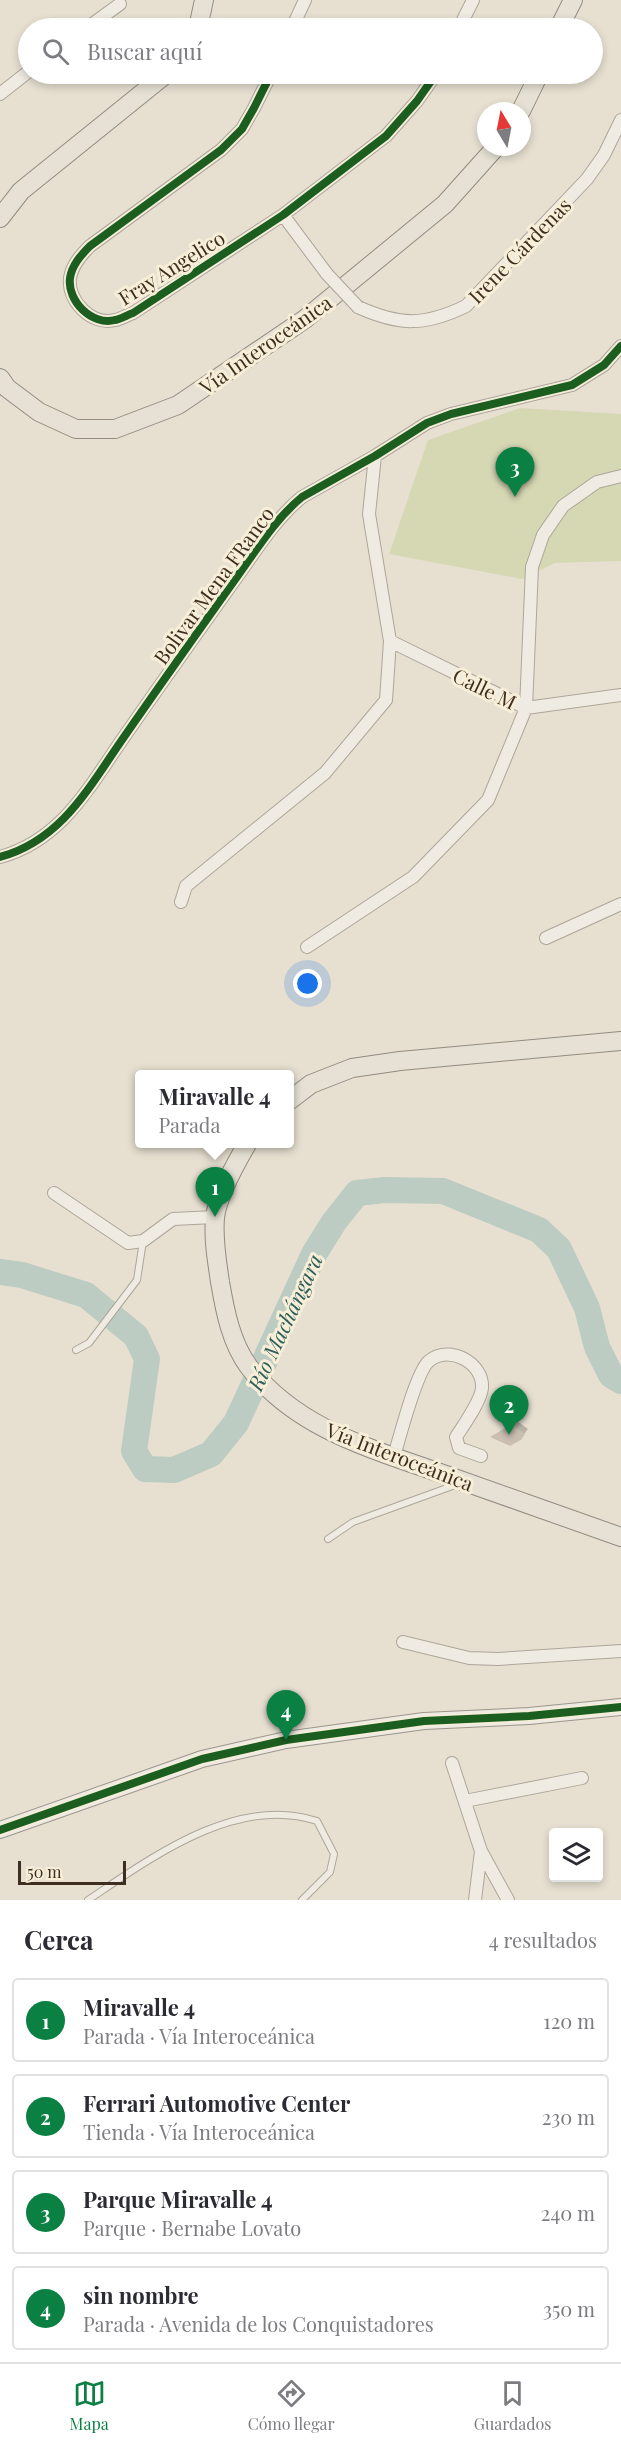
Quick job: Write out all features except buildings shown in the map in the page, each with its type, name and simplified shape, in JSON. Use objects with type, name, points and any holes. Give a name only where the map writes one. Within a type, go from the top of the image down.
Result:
[{"type":"main road","points":[[200,18],[204,0]]},
{"type":"main road","points":[[564,18],[573,0]]},
{"type":"main road","points":[[0,218],[21,191],[154,84]]},
{"type":"main road","points":[[525,102],[533,84]]},
{"type":"main road","name":"Vía Interoceánica","points":[[0,378],[7,388],[39,412],[76,429],[115,429],[178,405],[305,319],[445,204],[488,156]]},
{"type":"main road","points":[[294,1097],[311,1084],[352,1068],[400,1061],[621,1041]]},
{"type":"main road","name":"Vía Interoceánica","points":[[244,1148],[231,1172],[215,1217],[216,1250],[222,1293],[235,1344],[248,1365],[269,1389],[297,1413],[331,1432],[373,1450],[621,1537]]},
{"type":"street","points":[[297,18],[305,0]]},
{"type":"street","points":[[464,18],[473,0]]},
{"type":"street","points":[[101,18],[120,4]]},
{"type":"street","points":[[0,94],[18,80]]},
{"type":"street","name":"Fray Angelico","points":[[266,84],[242,129],[221,150],[90,246],[78,259],[70,278],[73,296],[81,309],[98,320],[114,321],[133,313],[283,214],[386,136],[429,84]]},
{"type":"street","name":"Irene Cárdenas","points":[[283,214],[327,274],[358,307],[382,318],[405,322],[443,317],[466,306],[587,179],[604,155],[621,120]]},
{"type":"street","name":"Bolivar Mena FRanco","points":[[0,857],[32,845],[46,836],[72,812],[271,530],[292,505],[427,423],[451,414],[572,385],[604,365],[621,346]]},
{"type":"street","points":[[182,902],[186,886],[325,772],[386,700],[390,641],[369,514],[375,456]]},
{"type":"street","points":[[307,947],[413,877],[488,800],[526,708],[532,567],[543,535],[563,506],[597,482],[621,476]]},
{"type":"street","name":"Calle M","points":[[390,641],[526,708],[621,695]]},
{"type":"street","points":[[546,938],[621,904]]},
{"type":"street","points":[[54,1193],[128,1243],[143,1241],[173,1219],[215,1217]]},
{"type":"street","points":[[394,1456],[417,1383],[428,1362],[437,1356],[449,1356],[462,1357],[474,1365],[482,1378],[482,1391],[456,1437],[459,1448],[481,1456]]},
{"type":"street","points":[[403,1642],[469,1658],[498,1659],[621,1651]]},
{"type":"street","points":[[0,1830],[202,1759],[286,1740],[424,1721],[529,1716],[621,1707]]},
{"type":"street","points":[[452,1763],[481,1851],[508,1900]]},
{"type":"street","points":[[465,1801],[582,1778]]},
{"type":"street","points":[[475,1900],[481,1851]]},
{"type":"lane","points":[[76,1350],[89,1343],[137,1280],[143,1241]]},
{"type":"lane","points":[[328,1539],[353,1522],[464,1481]]},
{"type":"lane","points":[[88,1900],[156,1855],[200,1833],[239,1819],[280,1815],[300,1816],[317,1821],[334,1854],[330,1872],[302,1900]]},
{"type":"green space","points":[[520,408],[621,414],[621,561],[555,563],[522,579],[389,554],[428,440]]},
{"type":"waterway","name":"Río Machángara","points":[[0,1272],[22,1275],[86,1295],[136,1336],[147,1359],[134,1451],[145,1469],[174,1470],[211,1454],[236,1423],[314,1254],[334,1222],[357,1193],[385,1190],[443,1191],[539,1230],[559,1249],[587,1308],[597,1347],[611,1375],[621,1381]]},
{"type":"cycle path","points":[[266,84],[242,129],[221,150],[90,246],[80,257],[71,273],[70,287],[83,310],[106,321],[133,313],[283,215],[386,136],[429,84]]},
{"type":"cycle path","points":[[0,857],[22,849],[41,838],[72,809],[266,536],[302,497],[375,456],[427,423],[451,414],[572,385],[604,365],[621,346]]},
{"type":"cycle path","points":[[0,1830],[202,1759],[286,1740],[424,1721],[529,1716],[621,1707]]},
{"type":"place","name":"Parque Miravalle 4","points":[[515,497]]},
{"type":"place","name":"Miravalle 4","points":[[215,1217]]},
{"type":"place","name":"Ferrari Automotive Center","points":[[509,1435]]},
{"type":"place","name":"sin nombre","points":[[286,1740]]}]
